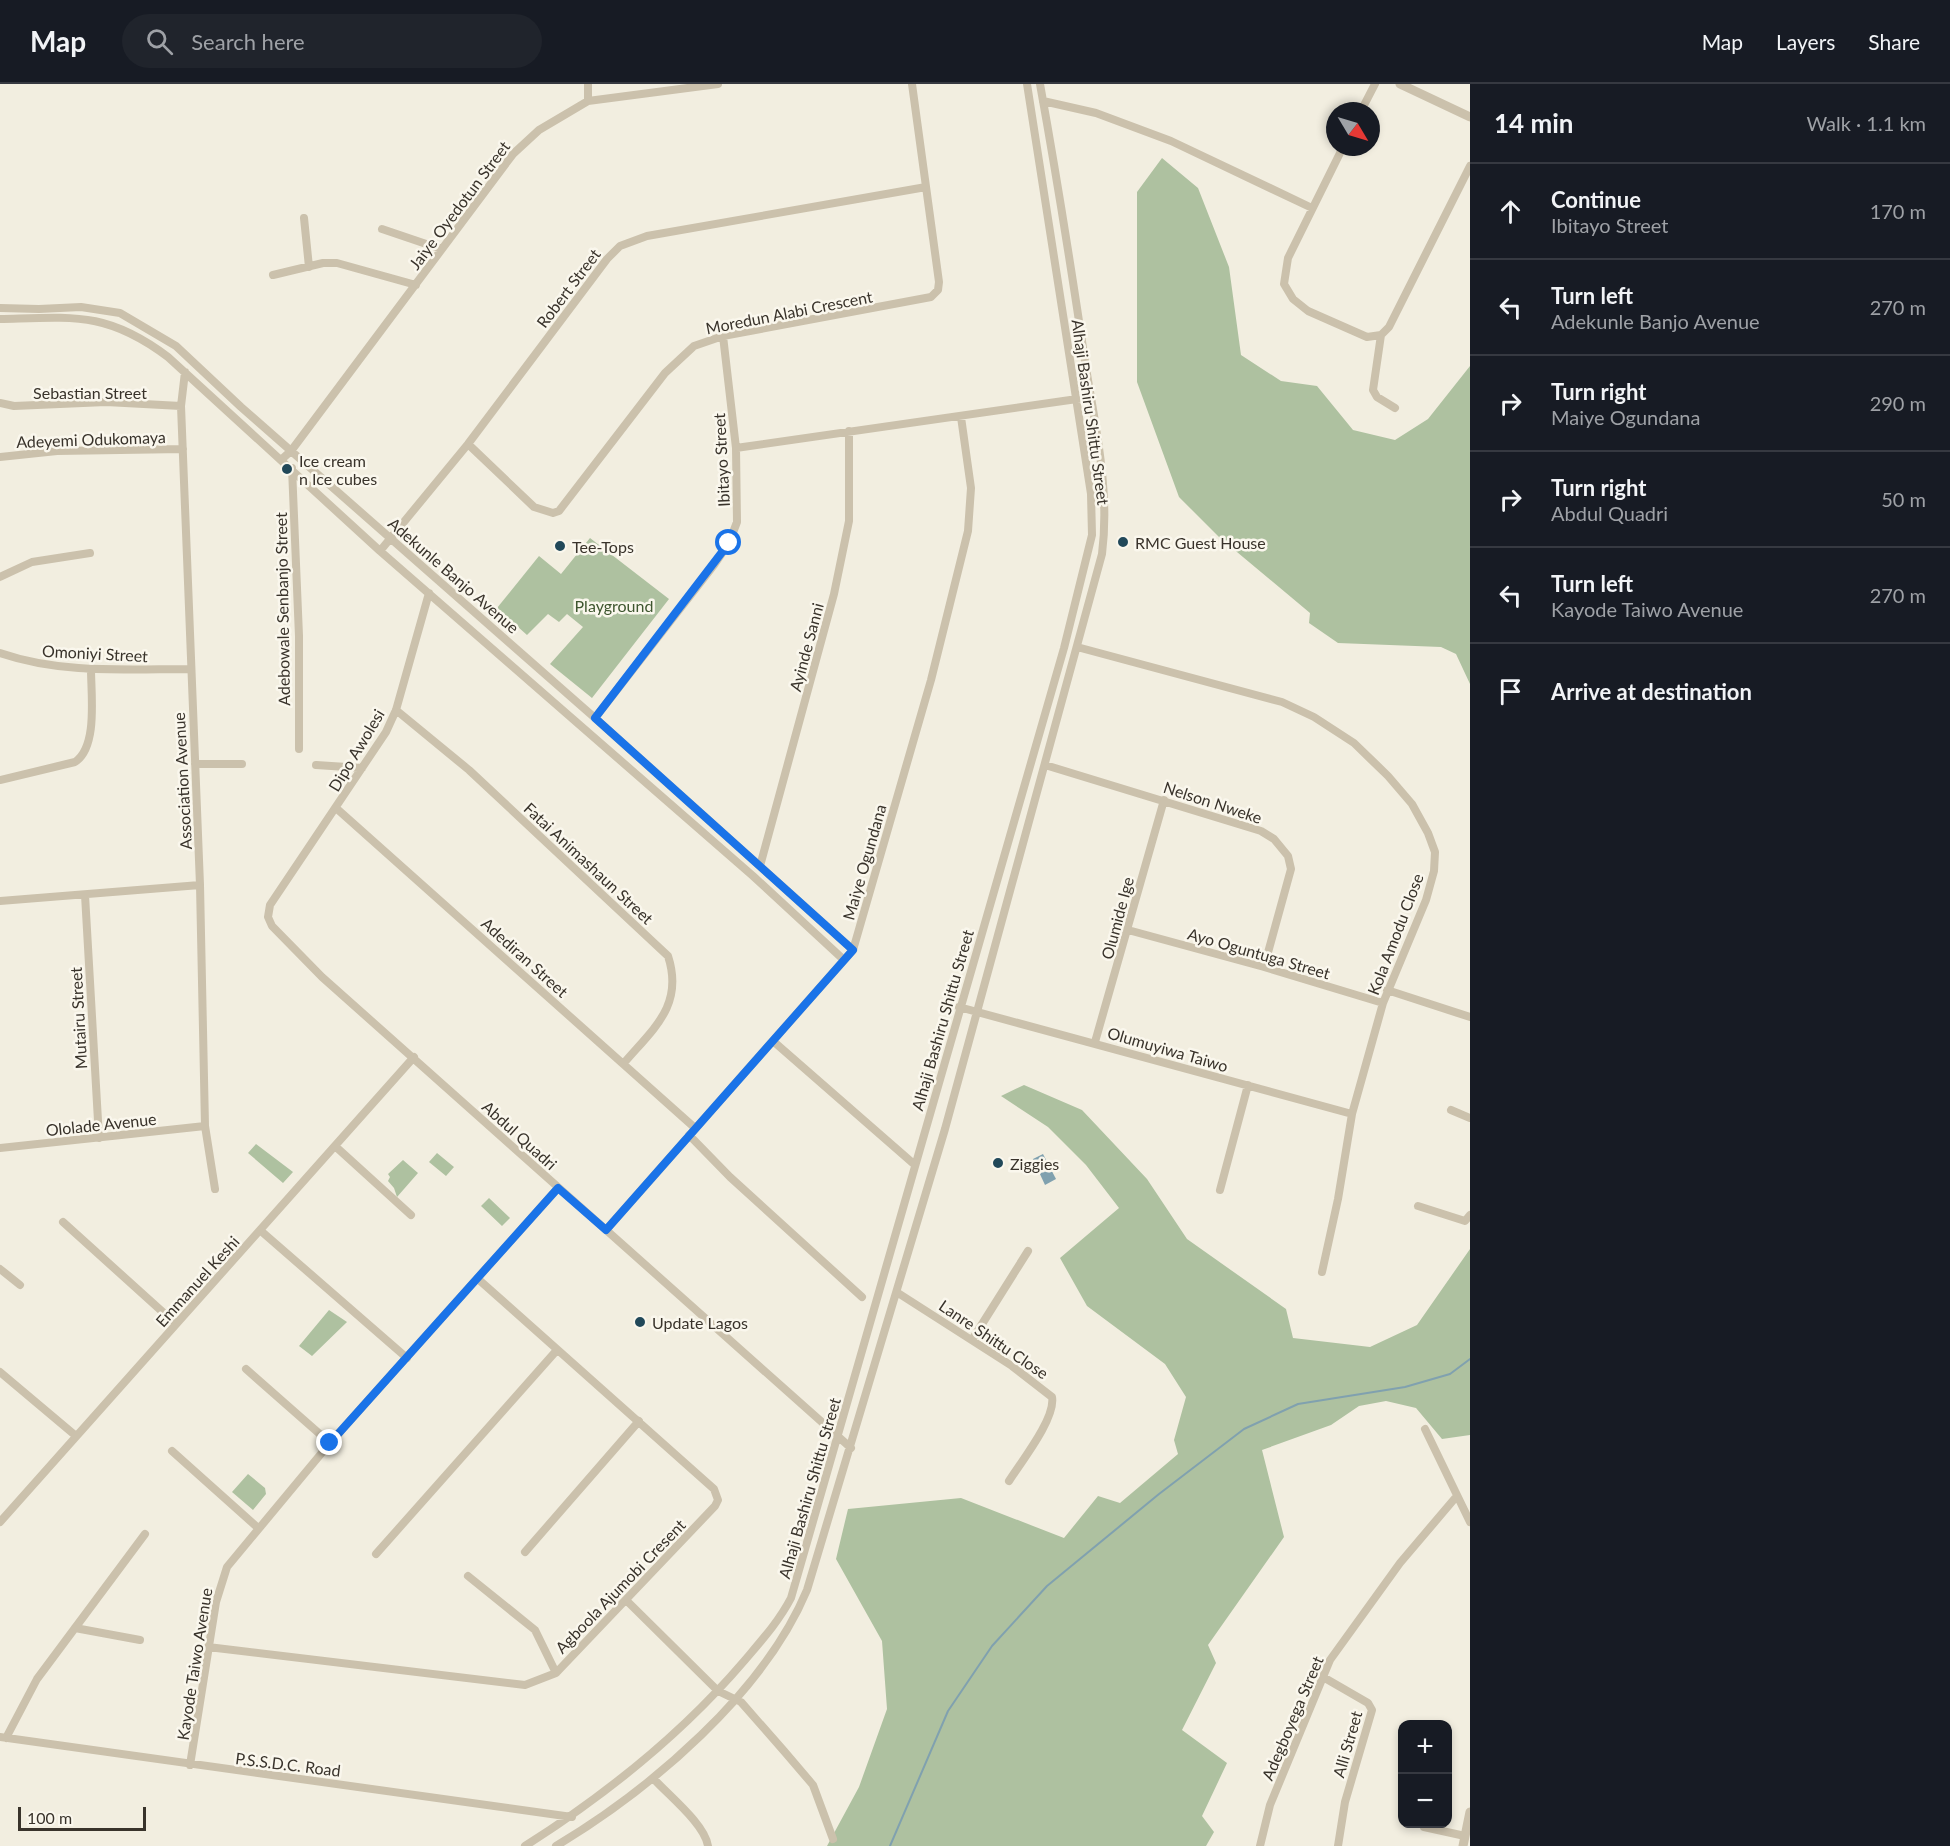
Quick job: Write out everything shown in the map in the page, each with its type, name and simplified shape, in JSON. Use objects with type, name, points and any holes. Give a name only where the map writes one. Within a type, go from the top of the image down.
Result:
[{"type":"street","points":[[588,84],[588,101]]},
{"type":"street","name":"Jaiye Oyedotun Street","points":[[282,459],[291,451],[513,154],[539,130],[588,101],[718,84]]},
{"type":"street","name":"Moredun Alabi Crescent","points":[[468,444],[534,507],[553,513],[559,511],[665,373],[694,346],[723,336],[932,297],[938,290],[939,282],[912,84]]},
{"type":"street","name":"Alhaji Bashiru Shittu Street","points":[[525,1846],[572,1817],[638,1766],[718,1691],[781,1617],[791,1598],[1064,648],[1092,535],[1091,494],[1027,84]]},
{"type":"street","name":"Alhaji Bashiru Shittu Street","points":[[556,1846],[653,1778],[736,1700],[795,1619],[807,1590],[898,1293],[1045,765],[1102,554],[1105,531],[1104,493],[1091,397],[1040,84]]},
{"type":"street","points":[[1366,102],[1375,84]]},
{"type":"street","points":[[1400,84],[1470,117]]},
{"type":"street","points":[[1043,101],[1096,113],[1172,141],[1312,207]]},
{"type":"street","points":[[1338,156],[1288,258],[1284,284],[1293,299],[1308,311],[1367,337],[1382,335]]},
{"type":"street","points":[[1395,408],[1377,396],[1373,390],[1382,335],[1389,327],[1470,166]]},
{"type":"street","name":"Robert Street","points":[[380,551],[468,444],[607,259],[628,241],[926,188]]},
{"type":"street","points":[[304,218],[309,267]]},
{"type":"street","points":[[382,229],[441,249]]},
{"type":"street","points":[[273,275],[337,263],[416,285]]},
{"type":"street","name":"Adekunle Banjo Avenue","points":[[0,308],[39,309],[81,306],[120,314],[176,346],[853,950]]},
{"type":"street","name":"Adekunle Banjo Avenue","points":[[0,319],[71,316],[101,321],[143,339],[184,372],[282,459],[380,551],[753,876],[844,960]]},
{"type":"street","name":"Ibitayo Street","points":[[595,718],[729,543],[737,522],[736,448],[723,336]]},
{"type":"street","name":"Association Avenue","points":[[184,372],[181,406],[190,669],[201,885],[205,1126],[215,1189]]},
{"type":"street","points":[[736,448],[1091,397]]},
{"type":"street","name":"Sebastian Street","points":[[0,403],[14,406],[106,402],[181,406]]},
{"type":"street","name":"Maiye Ogundana","points":[[606,1230],[853,950],[931,680],[968,531],[971,488],[961,417]]},
{"type":"street","name":"Ayinde Sanni","points":[[760,866],[834,594],[843,552],[849,521],[849,431]]},
{"type":"street","name":"Adeyemi Odukomaya","points":[[0,457],[57,451],[183,449]]},
{"type":"street","name":"Adebowale Senbanjo Street","points":[[292,468],[299,636],[299,749]]},
{"type":"street","points":[[0,577],[32,562],[90,553]]},
{"type":"street","name":"Dipo Awolesi","points":[[270,905],[386,732],[396,710],[429,593]]},
{"type":"street","name":"Kola Amodu Close","points":[[1077,647],[1282,702],[1314,717],[1354,743],[1388,776],[1412,804],[1428,833],[1435,852],[1434,871],[1426,900],[1383,1003],[1352,1114],[1338,1199],[1322,1272]]},
{"type":"street","name":"Omoniyi Street","points":[[0,653],[35,664],[91,669],[190,669]]},
{"type":"street","points":[[0,780],[75,762],[84,756],[90,743],[91,669]]},
{"type":"street","name":"Fatai Animashaun Street","points":[[396,710],[470,770],[668,956],[674,975],[674,992],[665,1012],[624,1063]]},
{"type":"street","points":[[195,765],[242,764]]},
{"type":"street","points":[[316,765],[363,768]]},
{"type":"street","name":"Nelson Nweke","points":[[1045,765],[1262,831],[1274,839],[1288,856],[1291,869],[1264,967]]},
{"type":"street","name":"Olumide Ige","points":[[1095,1042],[1164,800]]},
{"type":"street","name":"Adediran Street","points":[[336,808],[624,1063],[692,1132],[730,1178],[862,1297]]},
{"type":"street","points":[[0,901],[201,885]]},
{"type":"street","name":"Mutairu Street","points":[[85,895],[99,1138]]},
{"type":"street","name":"Abdul Quadri","points":[[270,905],[268,917],[272,926],[322,977],[851,1448]]},
{"type":"street","name":"Ayo Oguntuga Street","points":[[1128,930],[1264,967],[1383,1003]]},
{"type":"street","points":[[1387,990],[1470,1017]]},
{"type":"street","name":"Olumuyiwa Taiwo","points":[[959,1007],[1095,1042],[1352,1114]]},
{"type":"street","points":[[773,1041],[915,1165]]},
{"type":"street","name":"Emmanuel Keshi","points":[[0,1522],[414,1057]]},
{"type":"street","points":[[1220,1190],[1248,1085]]},
{"type":"street","points":[[1451,1110],[1470,1118]]},
{"type":"street","name":"Ololade Avenue","points":[[0,1148],[205,1126]]},
{"type":"street","points":[[335,1146],[411,1215]]},
{"type":"street","name":"Kayode Taiwo Avenue","points":[[190,1765],[208,1647],[223,1575],[257,1527],[558,1188]]},
{"type":"street","points":[[1418,1206],[1465,1221],[1470,1215]]},
{"type":"street","points":[[63,1222],[176,1323]]},
{"type":"street","points":[[261,1231],[407,1358]]},
{"type":"street","points":[[972,1340],[1028,1251]]},
{"type":"street","points":[[0,1269],[20,1285]]},
{"type":"street","name":"Agboola Ajumobi Cresent","points":[[208,1647],[525,1685],[556,1673],[627,1601],[718,1500],[714,1489],[478,1279]]},
{"type":"street","name":"Lanre Shittu Close","points":[[898,1293],[972,1340],[1052,1397],[1053,1408],[1047,1420],[1009,1481]]},
{"type":"street","points":[[376,1554],[557,1350]]},
{"type":"street","points":[[246,1370],[330,1443]]},
{"type":"street","points":[[0,1372],[76,1436]]},
{"type":"street","points":[[525,1552],[639,1421]]},
{"type":"street","points":[[1425,1429],[1470,1522]]},
{"type":"street","points":[[172,1451],[257,1527]]},
{"type":"street","name":"Adegboyega Street","points":[[1260,1846],[1270,1805],[1323,1677],[1339,1645],[1369,1603],[1456,1497]]},
{"type":"street","points":[[3,1737],[37,1679],[145,1534]]},
{"type":"street","points":[[468,1576],[536,1630],[556,1673]]},
{"type":"street","points":[[627,1601],[718,1691],[741,1702],[813,1785],[833,1839]]},
{"type":"street","points":[[75,1628],[140,1640]]},
{"type":"street","name":"Alli Street","points":[[1323,1677],[1368,1703],[1372,1710],[1345,1802],[1338,1846]]},
{"type":"street","name":"P.S.S.D.C. Road","points":[[3,1737],[572,1817]]},
{"type":"street","points":[[653,1778],[701,1828],[707,1838],[708,1846]]},
{"type":"street","points":[[1427,1828],[1464,1841],[1470,1812]]},
{"type":"street","points":[[572,1817],[583,1828]]},
{"type":"green space","points":[[1162,158],[1198,188],[1229,267],[1241,355],[1281,381],[1317,386],[1353,430],[1395,440],[1428,419],[1470,366],[1470,684],[1456,654],[1441,647],[1338,643],[1309,623],[1310,613],[1219,537],[1179,497],[1137,382],[1137,192]]},
{"type":"green space","name":"Playground","points":[[590,538],[669,599],[592,698],[550,664],[583,627],[567,614],[559,622],[548,614],[527,635],[497,608],[539,556],[561,574]]},
{"type":"green space","points":[[1024,1085],[1082,1110],[1147,1179],[1187,1239],[1286,1309],[1293,1338],[1370,1347],[1417,1325],[1470,1249],[1470,1435],[1442,1439],[1416,1408],[1386,1401],[1359,1406],[1331,1425],[1262,1450],[1284,1537],[1208,1645],[1216,1663],[1182,1730],[1227,1763],[1202,1816],[1214,1832],[1206,1846],[827,1846],[859,1787],[887,1709],[882,1641],[836,1559],[848,1509],[961,1498],[1064,1538],[1098,1496],[1120,1503],[1178,1454],[1174,1440],[1186,1397],[1165,1364],[1087,1306],[1060,1258],[1119,1208],[1086,1165],[1048,1127],[1001,1096]]},
{"type":"green space","points":[[256,1144],[293,1172],[283,1183],[248,1153]]},
{"type":"green space","points":[[437,1153],[454,1167],[446,1176],[429,1162]]},
{"type":"green space","points":[[403,1160],[418,1173],[397,1197],[388,1181],[390,1177],[388,1174]]},
{"type":"green space","points":[[489,1198],[510,1218],[502,1226],[481,1206]]},
{"type":"green space","points":[[329,1310],[347,1322],[312,1356],[299,1346]]},
{"type":"green space","points":[[248,1474],[265,1488],[266,1494],[253,1510],[232,1492]]},
{"type":"water","points":[[1043,1154],[1056,1179],[1045,1185],[1033,1159]]},
{"type":"waterway","points":[[890,1846],[948,1711],[992,1646],[1047,1586],[1159,1494],[1244,1429],[1298,1404],[1405,1387],[1450,1374],[1470,1359]]},
{"type":"place","name":"Ice cream n Ice cubes","points":[[287,469]]},
{"type":"place","name":"RMC Guest House","points":[[1123,542]]},
{"type":"place","name":"Tee-Tops","points":[[560,546]]},
{"type":"place","name":"Ziggies","points":[[998,1163]]},
{"type":"place","name":"Update Lagos","points":[[640,1322]]},
{"type":"route","points":[[330,1443],[558,1188],[606,1230],[853,950],[595,718],[729,543]]}]
